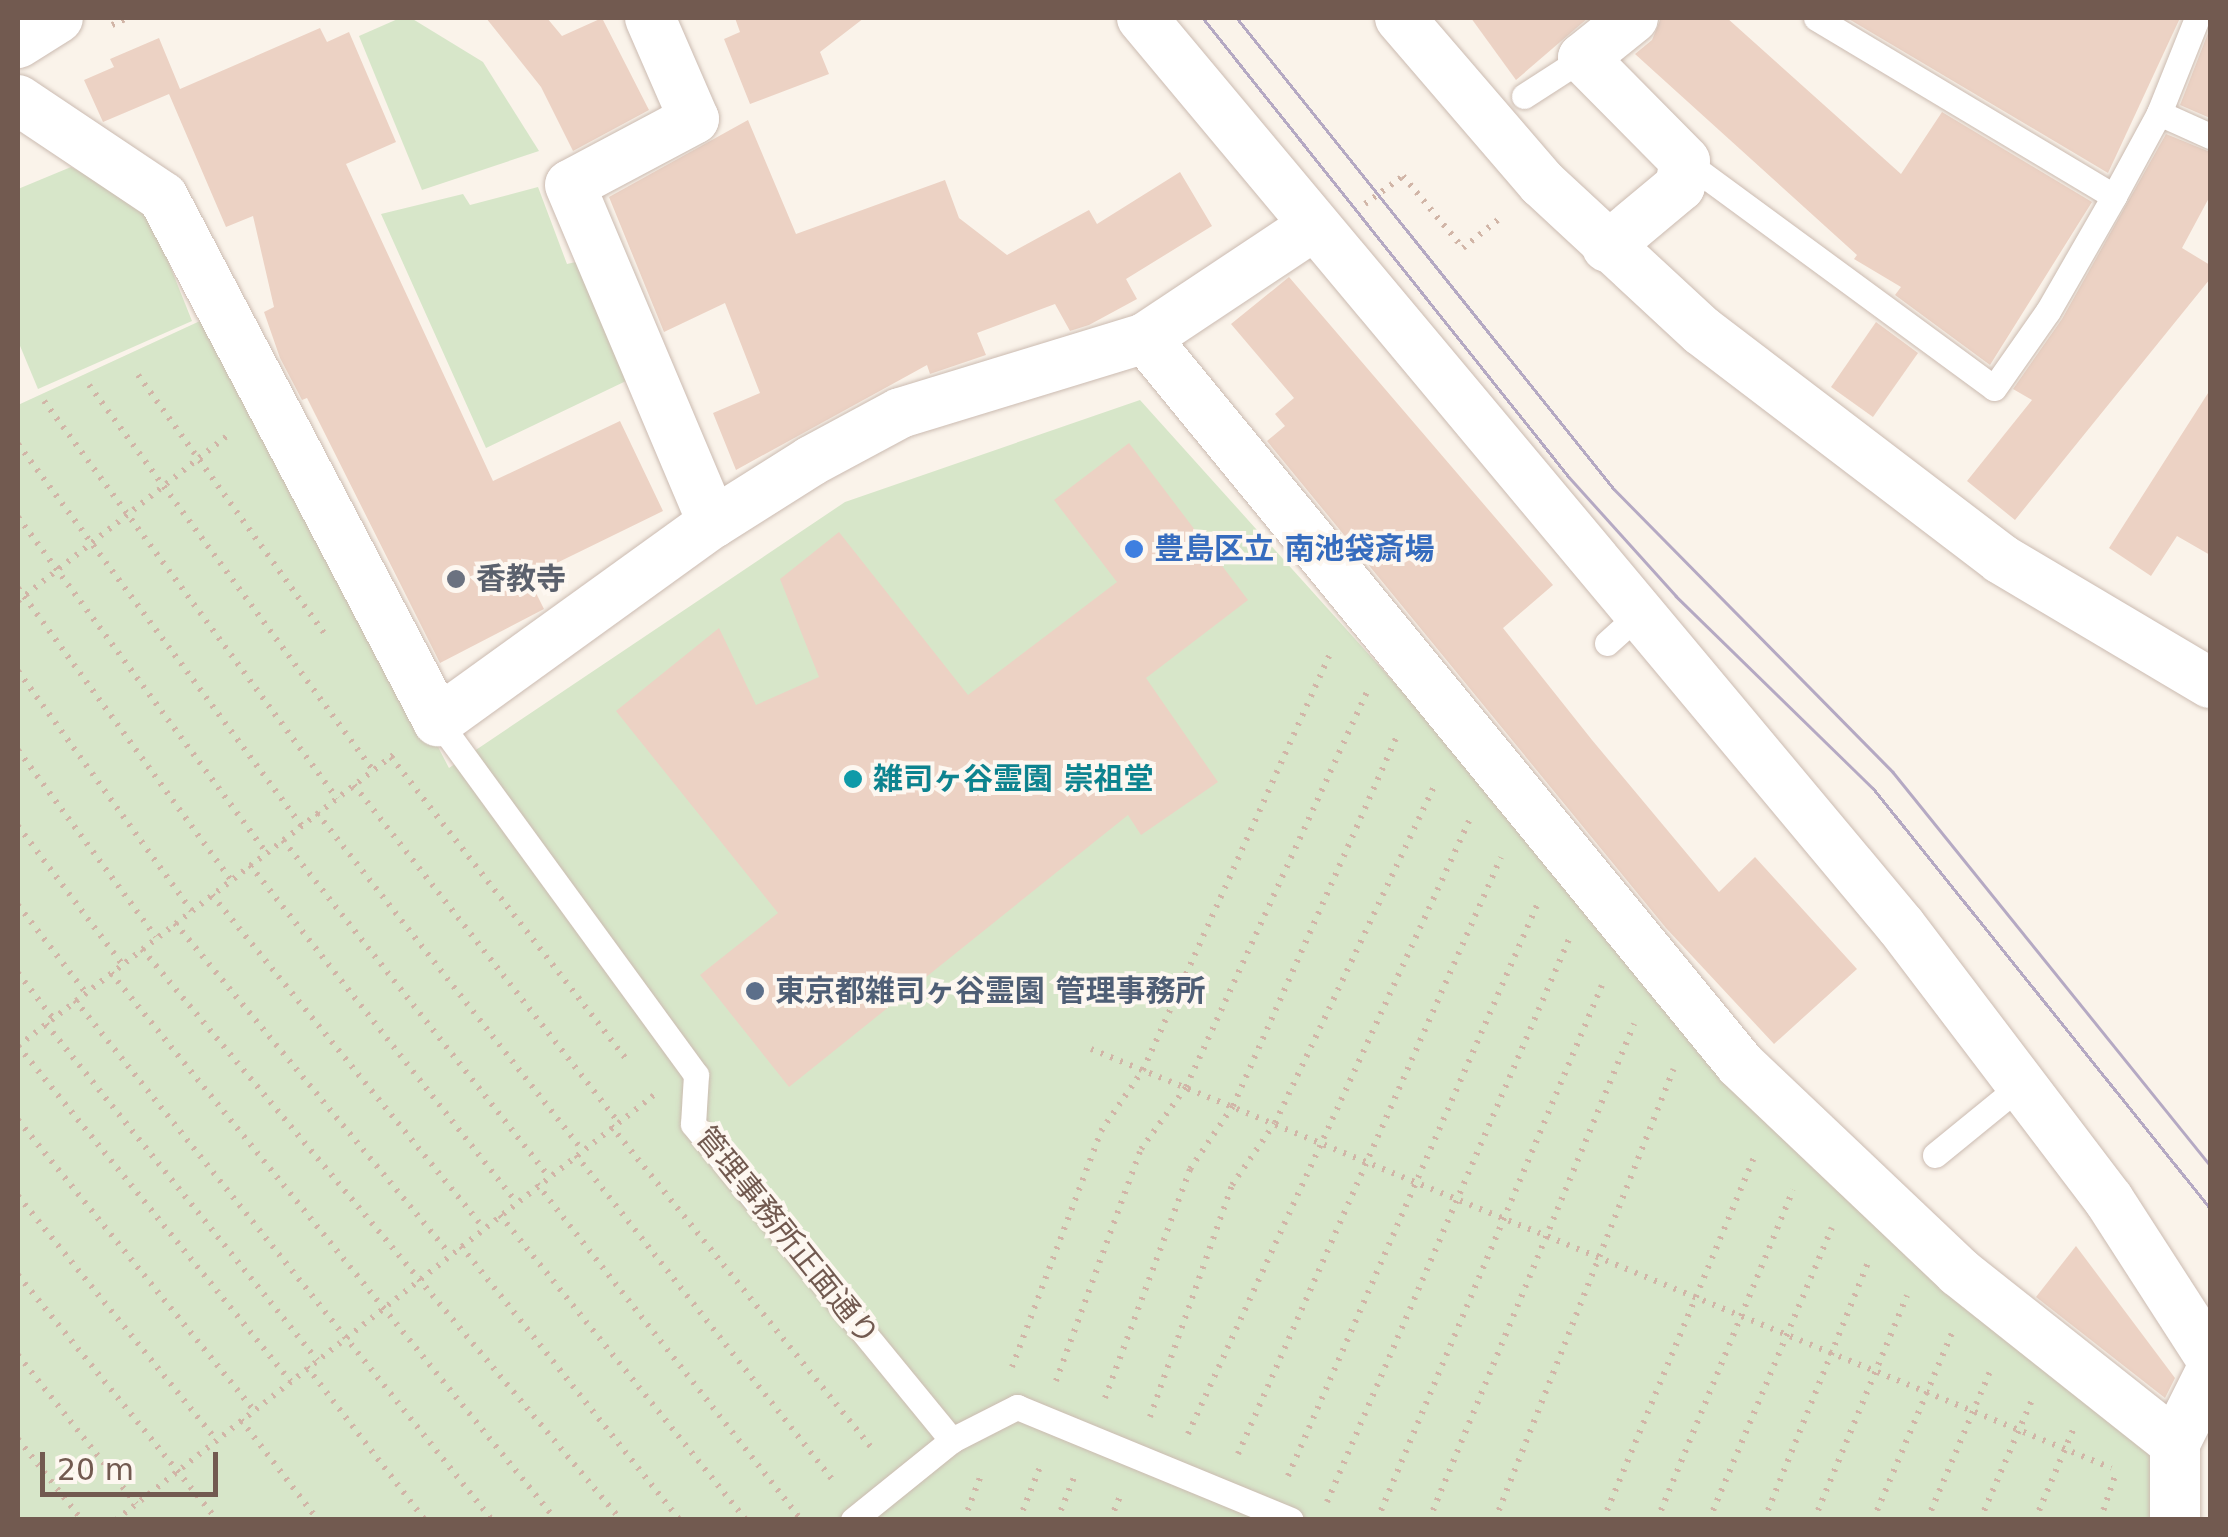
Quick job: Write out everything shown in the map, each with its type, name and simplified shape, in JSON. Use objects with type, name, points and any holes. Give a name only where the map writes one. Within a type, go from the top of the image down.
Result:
[{"type":"street","points":[[18,44],[58,18]]},
{"type":"street","points":[[650,18],[694,118],[570,185],[713,523]]},
{"type":"street","points":[[1142,18],[1317,232],[1622,630],[1749,738],[2109,1200],[2210,1357]]},
{"type":"street","points":[[1400,18],[1542,183],[1606,247],[1702,331],[2001,560],[2210,683]]},
{"type":"street","points":[[1606,247],[1680,186],[1685,161],[1583,58],[1632,18]]},
{"type":"street","points":[[18,100],[163,198],[438,721],[713,523],[900,413],[1145,338],[1317,232]]},
{"type":"street","points":[[1145,338],[1740,1064],[1959,1272],[2176,1443]]},
{"type":"street","points":[[2176,1520],[2176,1443],[2210,1373]]},
{"type":"lane","points":[[1816,18],[2114,196]]},
{"type":"lane","points":[[1685,161],[1994,388],[2048,311],[2114,196],[2159,113],[2197,18]]},
{"type":"lane","points":[[1524,96],[1583,58]]},
{"type":"lane","points":[[2159,113],[2210,136]]},
{"type":"lane","points":[[438,721],[696,1075]]},
{"type":"lane","name":"管理事務所正面通り","points":[[696,1075],[693,1124],[952,1440]]},
{"type":"lane","points":[[1935,1156],[2022,1084]]},
{"type":"lane","points":[[856,1517],[952,1440],[1017,1407],[1282,1516]]},
{"type":"path","points":[[1317,232],[1403,176],[1463,248],[1542,183]]},
{"type":"path","points":[[138,375],[337,650]]},
{"type":"path","points":[[89,385],[374,771]]},
{"type":"path","points":[[44,401],[337,799]]},
{"type":"path","points":[[21,599],[238,428]]},
{"type":"path","points":[[18,444],[302,826]]},
{"type":"path","points":[[18,517],[266,852]]},
{"type":"path","points":[[18,588],[21,599],[231,880]]},
{"type":"path","points":[[992,1420],[1100,1131],[1142,1070],[1335,644]]},
{"type":"path","points":[[18,672],[192,910]]},
{"type":"path","points":[[1019,1520],[1141,1149],[1186,1087],[1372,682]]},
{"type":"path","points":[[1090,1438],[1190,1169],[1233,1106],[1407,714]]},
{"type":"path","points":[[290,1381],[18,1046],[438,721]]},
{"type":"path","points":[[18,750],[156,937]]},
{"type":"path","points":[[391,757],[630,1064]]},
{"type":"path","points":[[1136,1456],[1232,1185],[1274,1124],[1441,772]]},
{"type":"path","points":[[354,785],[614,1123],[899,1482]]},
{"type":"path","points":[[1172,1470],[1477,804]]},
{"type":"path","points":[[318,813],[856,1517]]},
{"type":"path","points":[[18,826],[122,964]]},
{"type":"path","points":[[284,840],[548,1176]]},
{"type":"path","points":[[1222,1491],[1504,851]]},
{"type":"path","points":[[250,866],[516,1202]]},
{"type":"path","points":[[1282,1516],[1416,1182],[1543,890]]},
{"type":"path","points":[[212,894],[484,1228]]},
{"type":"path","points":[[18,904],[86,992]]},
{"type":"path","points":[[175,922],[450,1254]]},
{"type":"path","points":[[1320,1520],[1575,924]]},
{"type":"path","points":[[142,948],[620,1520]]},
{"type":"path","points":[[1377,1520],[1610,965]]},
{"type":"path","points":[[18,973],[49,1021],[317,1360]]},
{"type":"path","points":[[111,973],[386,1306],[556,1520]]},
{"type":"path","points":[[75,1000],[492,1520]]},
{"type":"path","points":[[1495,1520],[1697,1012]]},
{"type":"path","points":[[1429,1520],[1636,1017]]},
{"type":"path","points":[[1092,1050],[2117,1470]]},
{"type":"path","points":[[116,1520],[614,1123],[653,1095],[696,1075]]},
{"type":"path","points":[[642,1080],[653,1095]]},
{"type":"path","points":[[18,1120],[254,1410]]},
{"type":"path","points":[[1603,1520],[1765,1134]]},
{"type":"path","points":[[1657,1520],[1796,1181]]},
{"type":"path","points":[[538,1184],[802,1520]]},
{"type":"path","points":[[18,1196],[216,1440]]},
{"type":"path","points":[[500,1215],[746,1520]]},
{"type":"path","points":[[1709,1520],[1836,1218]]},
{"type":"path","points":[[461,1246],[680,1520]]},
{"type":"path","points":[[1764,1520],[1874,1250]]},
{"type":"path","points":[[18,1275],[217,1520]]},
{"type":"path","points":[[1814,1520],[1910,1286]]},
{"type":"path","points":[[1873,1520],[1955,1324]]},
{"type":"path","points":[[18,1355],[136,1504]]},
{"type":"path","points":[[1927,1520],[1995,1359]]},
{"type":"path","points":[[308,1367],[425,1520]]},
{"type":"path","points":[[1980,1520],[2035,1394]]},
{"type":"path","points":[[241,1420],[318,1520]]},
{"type":"path","points":[[2035,1520],[2077,1420]]},
{"type":"path","points":[[18,1440],[82,1520]]},
{"type":"green space","points":[[400,18],[411,18],[483,62],[539,151],[422,190],[359,36]]},
{"type":"green space","points":[[71,167],[147,208],[192,321],[38,389],[18,341],[18,189]]},
{"type":"green space","points":[[538,187],[567,264],[580,261],[626,381],[486,448],[381,214],[463,194],[470,205]]},
{"type":"green space","points":[[213,315],[449,768],[845,502],[1140,400],[1780,1111],[2158,1448],[2151,1519],[18,1519],[18,405]]},
{"type":"building","points":[[486,18],[547,18],[562,36],[602,18],[649,110],[573,151],[541,87]]},
{"type":"building","points":[[735,18],[864,18],[820,52],[829,74],[750,104],[724,39],[740,32]]},
{"type":"building","points":[[1471,18],[1588,18],[1516,80]]},
{"type":"building","points":[[1661,18],[1727,18],[1901,174],[1942,112],[2092,202],[1990,365],[1895,295],[1901,287],[1854,259],[1857,255],[1635,54],[1652,40]]},
{"type":"building","points":[[1847,18],[2180,18],[2108,173]]},
{"type":"building","points":[[320,28],[327,42],[349,32],[396,142],[346,164],[493,481],[620,421],[663,511],[528,577],[544,609],[440,663],[307,398],[302,400],[280,358],[264,312],[274,307],[253,216],[226,227],[169,94],[103,122],[84,80],[114,67],[110,59],[159,38],[180,89]]},
{"type":"building","points":[[2210,28],[2210,118],[2180,105]]},
{"type":"building","points":[[748,120],[796,234],[945,180],[959,218],[1007,255],[1089,210],[1097,224],[1180,172],[1212,226],[1126,279],[1137,299],[1089,325],[1070,331],[1055,304],[977,333],[986,355],[930,374],[927,365],[736,470],[713,413],[760,393],[725,303],[664,332],[609,197]]},
{"type":"building","points":[[2166,134],[2210,152],[2210,196],[2182,248],[2210,265],[2210,279],[2015,520],[1967,481],[2032,400],[2013,389],[2062,319]]},
{"type":"building","points":[[1289,277],[1553,585],[1503,628],[1592,740],[1719,892],[1755,857],[1857,969],[1774,1044],[1666,928],[1267,441],[1285,426],[1275,414],[1294,398],[1231,324]]},
{"type":"building","points":[[1876,322],[1918,353],[1873,417],[1831,387]]},
{"type":"building","points":[[2210,390],[2210,555],[2177,536],[2151,576],[2109,548]]},
{"type":"building","name":"雑司ヶ谷霊園 崇祖堂","points":[[1129,443],[1248,600],[1146,678],[1218,782],[1141,835],[1128,815],[789,1087],[700,975],[778,913],[616,711],[719,628],[756,705],[819,677],[780,579],[839,532],[968,695],[1117,582],[1054,500]]},
{"type":"building","points":[[2076,1246],[2175,1378],[2165,1398],[2036,1297]]},
{"type":"tram line","points":[[1203,18],[1569,477],[1676,596],[1873,788],[2210,1208]]},
{"type":"tram line","points":[[1237,18],[1614,489],[1893,772],[2210,1165]]},
{"type":"place","name":"豊島区立 南池袋斎場","points":[[1134,549]]},
{"type":"place","name":"香教寺","points":[[456,579]]},
{"type":"place","name":"雑司ヶ谷霊園 崇祖堂","points":[[853,779]]},
{"type":"place","name":"東京都雑司ヶ谷霊園 管理事務所","points":[[755,991]]}]
